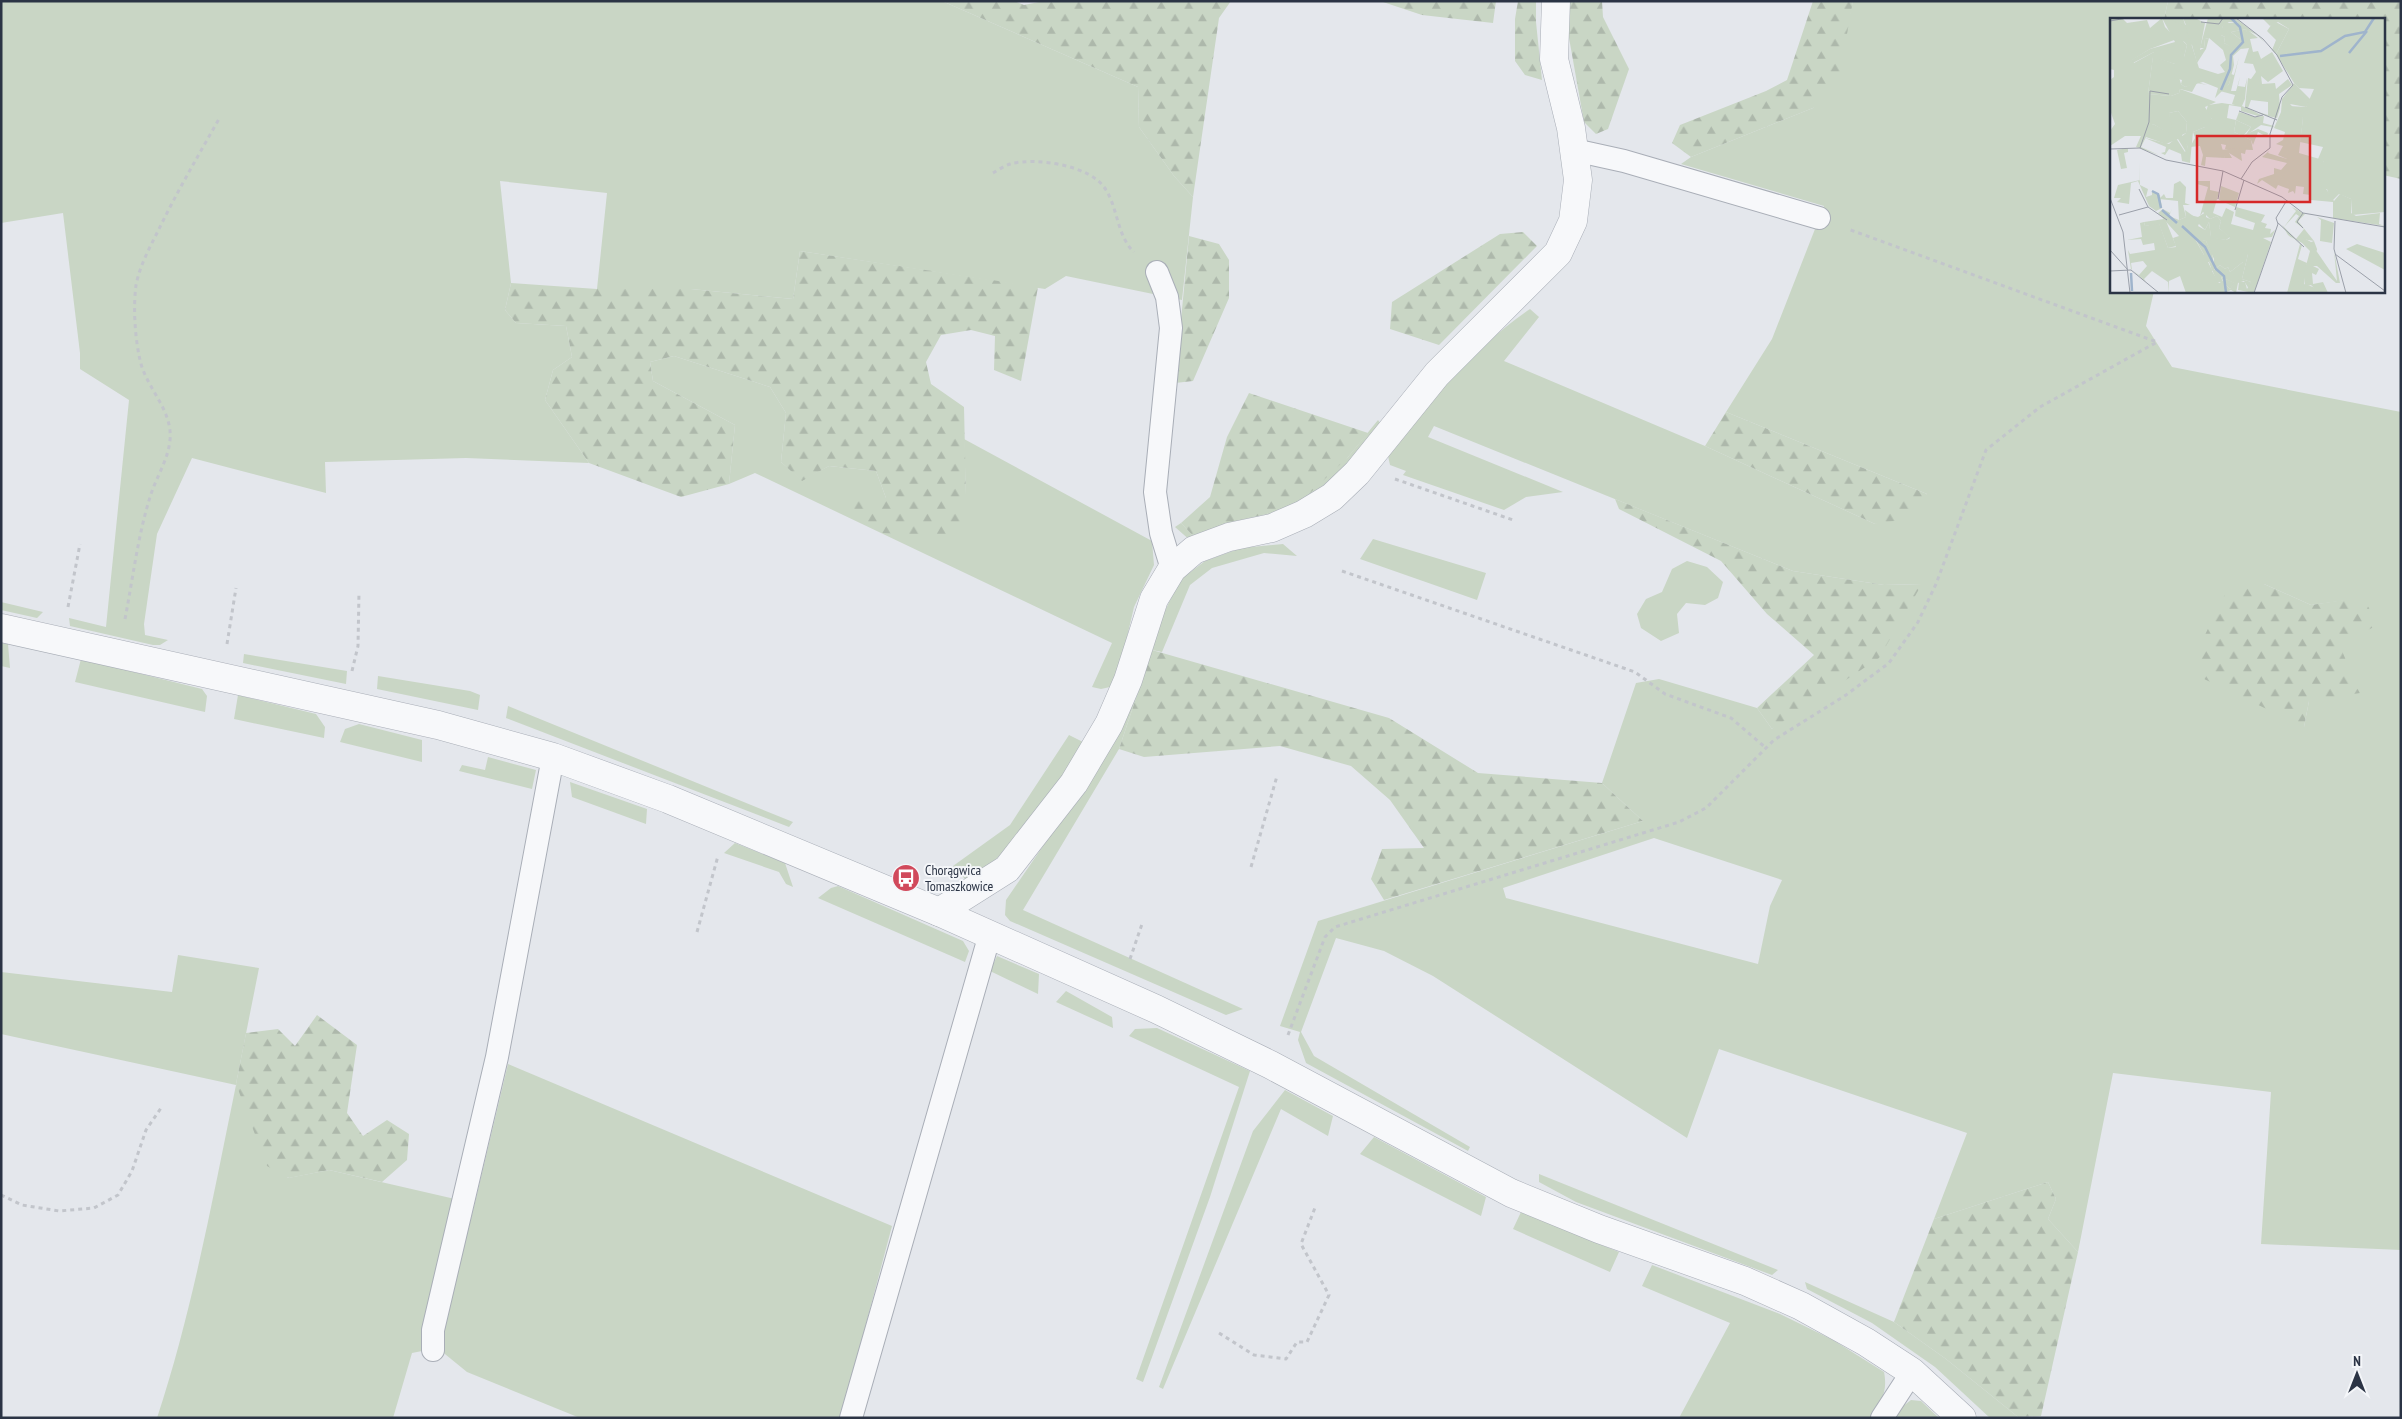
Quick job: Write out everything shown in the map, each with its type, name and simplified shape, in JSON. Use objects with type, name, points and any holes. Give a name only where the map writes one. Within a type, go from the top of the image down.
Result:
[{"type":"street","points":[[939,912],[1007,869],[1074,783],[1109,724],[1128,680],[1154,599],[1172,569],[1194,550],[1229,537],[1272,528],[1304,514],[1332,498],[1357,473],[1437,374],[1558,253],[1573,221],[1578,180],[1572,128],[1554,59],[1556,1]]},
{"type":"street","points":[[1,628],[438,725],[553,757],[668,799],[939,912],[1143,1003],[1271,1065],[1511,1193],[1599,1229],[1745,1281],[1802,1306],[1866,1342],[1912,1372],[1962,1418]]},
{"type":"lane","points":[[1574,150],[1624,161],[1819,218]]},
{"type":"lane","points":[[1157,272],[1167,297],[1171,328],[1155,492],[1161,533],[1172,569]]},
{"type":"lane","points":[[432,1350],[433,1330],[497,1057],[553,757]]},
{"type":"lane","points":[[850,1418],[990,934]]},
{"type":"lane","points":[[1882,1418],[1912,1372]]},
{"type":"path","points":[[118,654],[151,493],[167,455],[170,439],[165,411],[146,382],[140,360],[135,308],[136,285],[144,258],[174,199],[219,120]]},
{"type":"path","points":[[993,173],[1009,164],[1031,161],[1067,166],[1088,174],[1105,187],[1114,204],[1122,233],[1132,250],[1157,272]]},
{"type":"path","points":[[1271,1065],[1291,1030],[1325,937],[1335,927],[1679,822],[1706,808],[1774,740],[1846,695],[1889,663],[1918,622],[1936,584],[1986,450],[2040,407],[2157,342],[1819,218]]},
{"type":"path","points":[[1399,481],[1513,520]]},
{"type":"path","points":[[68,608],[80,544]]},
{"type":"path","points":[[1342,571],[1635,672],[1665,694],[1731,718],[1766,748]]},
{"type":"path","points":[[226,651],[236,588]]},
{"type":"path","points":[[352,672],[358,646],[359,592]]},
{"type":"path","points":[[1251,867],[1277,776]]},
{"type":"path","points":[[697,932],[719,851]]},
{"type":"path","points":[[1130,958],[1142,924]]},
{"type":"path","points":[[1,1195],[22,1205],[59,1211],[94,1208],[118,1195],[132,1171],[146,1130],[161,1108]]},
{"type":"path","points":[[1218,1333],[1254,1355],[1286,1359],[1297,1342],[1307,1342],[1329,1295],[1302,1244],[1316,1205]]},
{"type":"green space","points":[[1,1],[942,1],[1138,87],[1139,127],[1174,176],[1193,197],[1182,300],[1066,276],[1045,289],[800,251],[793,299],[691,289],[597,289],[607,193],[500,181],[511,283],[505,310],[516,323],[566,326],[572,357],[553,370],[545,400],[589,463],[466,458],[325,462],[326,493],[192,458],[157,534],[144,624],[145,635],[168,640],[160,645],[153,645],[70,626],[69,618],[106,627],[129,400],[80,369],[80,353],[63,213],[1,223]]},
{"type":"green space","points":[[942,1],[1014,1],[1024,5],[1044,1],[1231,1],[1219,18],[1193,197],[1174,176],[1139,127],[1138,87]]},
{"type":"green space","points":[[1380,1],[1496,1],[1493,23],[1422,15]]},
{"type":"green space","points":[[1518,1],[1536,1],[1536,22],[1542,80],[1525,75],[1515,61],[1515,19]]},
{"type":"green space","points":[[1567,1],[1602,1],[1603,17],[1629,69],[1608,129],[1596,134],[1584,122],[1566,21]]},
{"type":"green space","points":[[1813,1],[1853,1],[1839,78],[1813,108],[1691,157],[1672,143],[1680,125],[1766,91],[1787,80]]},
{"type":"green space","points":[[1853,1],[2168,1],[2164,18],[2110,18],[2110,292],[2154,292],[2146,326],[2172,367],[2401,412],[2401,1250],[2261,1244],[2271,1092],[2113,1073],[2078,1252],[2048,1219],[2056,1199],[2048,1182],[1934,1219],[1967,1133],[1719,1049],[1687,1138],[1433,976],[1384,951],[1336,938],[1301,1032],[1314,1056],[1470,1147],[1468,1151],[1306,1063],[1298,1040],[1300,1032],[1280,1026],[1318,921],[1643,821],[1602,783],[1636,683],[1659,679],[1757,708],[1772,729],[1921,584],[1884,585],[1793,571],[1434,426],[1428,437],[1563,492],[1526,497],[1504,510],[1403,475],[1406,471],[1390,465],[1388,456],[1453,377],[1489,341],[1530,309],[1539,317],[1504,361],[1705,446],[1875,524],[1927,494],[1726,412],[1772,339],[1824,206],[1681,164],[1691,157],[1813,108],[1850,14]],"holes":[[[2264,584],[2311,605],[2363,598],[2309,701],[2304,727]],[[1654,838],[1782,880],[1770,906],[1758,964],[1506,898],[1503,888]]]},
{"type":"green space","points":[[2168,1],[2401,1],[2401,179],[2384,175],[2384,18],[2164,18]]},
{"type":"green space","points":[[1523,232],[1537,246],[1439,345],[1390,329],[1392,302],[1500,234]]},
{"type":"green space","points":[[1189,236],[1219,244],[1229,260],[1229,298],[1193,381],[1175,383]]},
{"type":"green space","points":[[800,251],[1038,287],[1021,381],[994,370],[995,336],[971,330],[941,335],[926,362],[931,384],[964,407],[966,495],[957,537],[882,533],[850,510],[853,496],[886,498],[876,471],[829,466],[802,481],[781,462],[786,413],[770,387],[674,356],[650,362],[653,381],[735,425],[729,484],[681,497],[589,463],[545,400],[553,370],[572,357],[566,326],[516,323],[505,310],[511,283],[597,289],[691,289],[793,299]]},
{"type":"green space","points":[[674,356],[770,387],[786,413],[781,462],[802,480],[829,466],[876,471],[886,498],[850,510],[966,495],[964,439],[1152,541],[1154,565],[1134,607],[1118,676],[1110,687],[1101,689],[1092,687],[1112,643],[755,473],[729,484],[735,425],[653,381],[650,362]]},
{"type":"green space","points":[[1249,393],[1368,433],[1348,457],[1309,494],[1267,514],[1232,522],[1194,537],[1181,523],[1210,497],[1227,437]]},
{"type":"green space","points":[[1726,412],[1927,494],[1907,519],[1875,524],[1705,446]]},
{"type":"green space","points":[[1378,420],[1380,423],[1333,481],[1274,516],[1192,542],[1175,527],[1181,523],[1194,537],[1232,522],[1267,514],[1348,457]]},
{"type":"green space","points":[[1615,499],[1793,571],[1884,585],[1922,584],[1879,658],[1772,729],[1757,708],[1814,655],[1767,614],[1721,561],[1619,509]]},
{"type":"green space","points":[[1373,539],[1486,573],[1477,600],[1360,559]]},
{"type":"green space","points":[[1283,544],[1297,556],[1264,553],[1212,568],[1190,585],[1162,652],[1152,650],[1119,749],[1023,910],[1243,1009],[1226,1015],[1010,921],[1005,915],[1006,900],[1067,811],[1180,580],[1205,561],[1241,548]]},
{"type":"green space","points":[[1687,561],[1707,567],[1723,582],[1718,598],[1705,605],[1686,603],[1677,614],[1679,633],[1661,641],[1641,628],[1637,614],[1646,599],[1662,592],[1672,569]]},
{"type":"green space","points":[[2264,584],[2311,605],[2363,597],[2378,625],[2339,644],[2360,693],[2309,701],[2304,727],[2202,678],[2200,645],[2227,590]]},
{"type":"green space","points":[[1,602],[43,612],[37,618],[1,610]]},
{"type":"green space","points":[[1,643],[8,644],[10,668],[1,666]]},
{"type":"green space","points":[[1152,650],[1389,718],[1478,773],[1602,783],[1643,821],[1384,900],[1371,879],[1382,849],[1424,848],[1390,800],[1351,766],[1280,746],[1144,757],[1119,749]]},
{"type":"green space","points":[[244,654],[347,671],[346,684],[243,663]]},
{"type":"green space","points":[[81,659],[202,689],[207,696],[205,712],[75,682]]},
{"type":"green space","points":[[378,676],[470,691],[480,695],[478,710],[377,689]]},
{"type":"green space","points":[[238,695],[316,714],[325,727],[324,738],[234,719]]},
{"type":"green space","points":[[508,706],[793,822],[789,827],[506,718]]},
{"type":"green space","points":[[359,724],[422,740],[422,762],[340,742],[345,729]]},
{"type":"green space","points":[[1069,735],[1085,743],[1041,808],[1007,848],[980,875],[965,879],[953,866],[1010,825]]},
{"type":"green space","points":[[488,757],[536,770],[532,789],[459,771],[462,765],[485,770]]},
{"type":"green space","points":[[570,782],[647,809],[646,824],[572,797]]},
{"type":"green space","points":[[735,843],[785,863],[793,887],[786,884],[779,872],[724,853]]},
{"type":"green space","points":[[838,886],[963,941],[969,951],[965,962],[818,898],[831,888]]},
{"type":"green space","points":[[178,955],[259,968],[236,1084],[288,1178],[329,1170],[455,1199],[422,1351],[412,1353],[393,1418],[157,1418],[192,1294],[236,1085],[1,1034],[1,972],[172,992]]},
{"type":"green space","points":[[997,956],[1039,974],[1038,994],[990,971]]},
{"type":"green space","points":[[1066,991],[1112,1017],[1113,1028],[1056,1002]]},
{"type":"green space","points":[[317,1015],[357,1045],[347,1113],[363,1136],[387,1120],[409,1134],[407,1160],[382,1182],[329,1170],[289,1178],[267,1166],[236,1084],[246,1033],[278,1029],[295,1046]]},
{"type":"green space","points":[[1157,1028],[1250,1071],[1210,1197],[1143,1382],[1136,1379],[1239,1087],[1129,1036],[1135,1029]]},
{"type":"green space","points":[[508,1064],[892,1226],[841,1418],[580,1418],[467,1372],[440,1350],[439,1332],[472,1215]]},
{"type":"green space","points":[[1285,1090],[1333,1116],[1328,1136],[1281,1109],[1163,1389],[1159,1387],[1253,1131]]},
{"type":"green space","points":[[1374,1137],[1486,1197],[1481,1216],[1360,1154]]},
{"type":"green space","points":[[1539,1174],[1778,1270],[1772,1275],[1576,1202],[1539,1182]]},
{"type":"green space","points":[[2048,1182],[2056,1199],[2048,1219],[2078,1252],[2041,1416],[2018,1417],[1946,1359],[1894,1322],[1934,1219]]},
{"type":"green space","points":[[1521,1212],[1619,1252],[1610,1272],[1513,1229]]},
{"type":"green space","points":[[1652,1265],[1780,1314],[1833,1340],[1884,1372],[1885,1385],[1881,1402],[1871,1418],[1679,1418],[1730,1323],[1642,1286]]},
{"type":"green space","points":[[1805,1282],[1894,1322],[1946,1359],[2018,1417],[1990,1418],[1935,1367],[1872,1323],[1807,1289]]},
{"type":"green space","points":[[1911,1400],[1921,1401],[1939,1418],[1893,1418],[1898,1410]]},
{"type":"place","name":"Chorągwica Tomaszkowice","points":[[906,878]]}]
